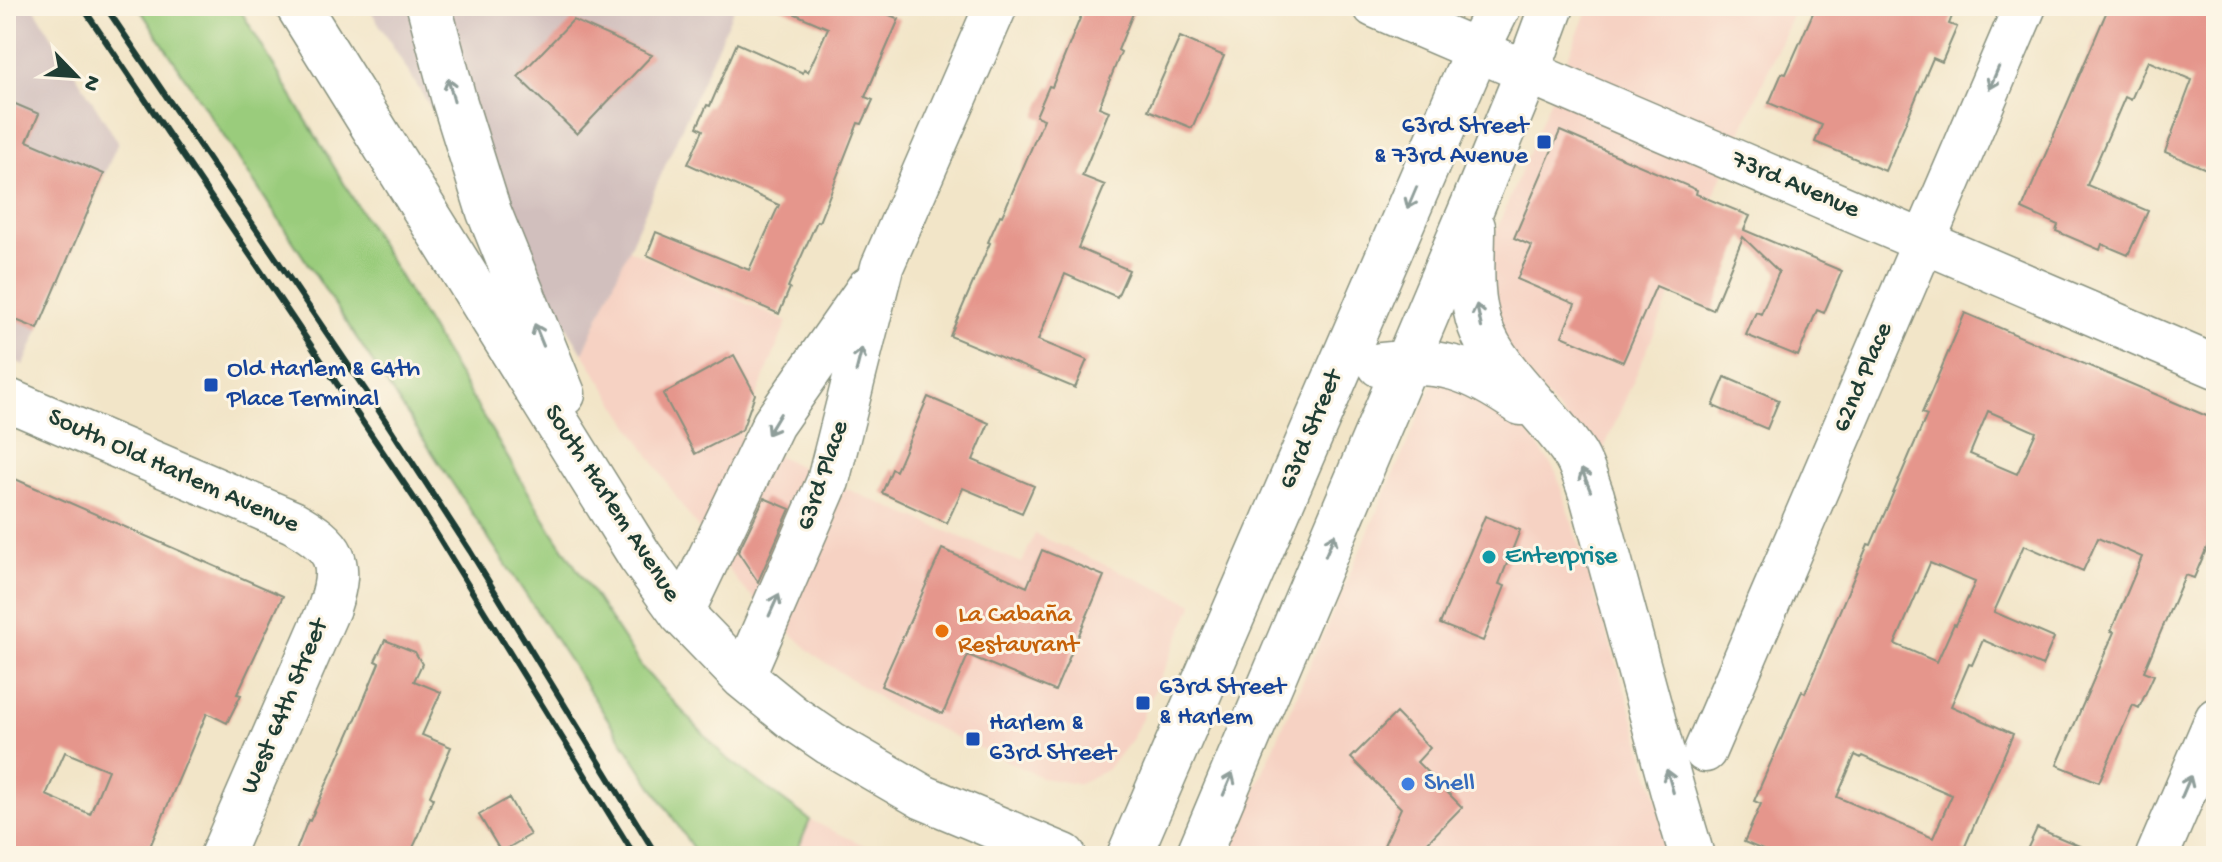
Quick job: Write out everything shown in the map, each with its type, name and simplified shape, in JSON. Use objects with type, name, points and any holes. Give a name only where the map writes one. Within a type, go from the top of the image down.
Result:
[{"type":"main road","name":"South Harlem Avenue","points":[[298,6],[640,556],[682,614],[743,677],[830,743],[923,797],[1064,856]]},
{"type":"main road","points":[[429,6],[489,212],[564,395],[596,486]]},
{"type":"main road","name":"63rd Street","points":[[1129,856],[1321,408],[1499,6]]},
{"type":"main road","points":[[1198,856],[1473,205],[1552,6]]},
{"type":"main road","points":[[1473,205],[1472,284],[1480,325],[1495,356],[1577,458],[1592,496],[1692,856]]},
{"type":"main road","points":[[1321,408],[1356,375],[1380,365],[1407,362],[1446,365],[1484,379],[1553,425]]},
{"type":"street","name":"63rd Place","points":[[743,677],[828,481],[882,267],[996,6]]},
{"type":"street","name":"73rd Avenue","points":[[1374,6],[2216,367]]},
{"type":"street","name":"62nd Place","points":[[1705,751],[2025,6]]},
{"type":"street","name":"63rd Place","points":[[682,614],[773,424],[882,267]]},
{"type":"street","name":"South Old Harlem Avenue","points":[[6,399],[293,522],[325,541],[333,555]]},
{"type":"street","name":"West 64th Street","points":[[221,856],[329,608],[335,590],[333,555]]},
{"type":"street","points":[[2157,856],[2216,719]]},
{"type":"shaded area","points":[[6,6],[33,6],[118,142],[24,365],[6,357]]},
{"type":"shaded area","points":[[368,6],[735,6],[583,353],[403,63]]},
{"type":"shaded area","points":[[1589,6],[1796,6],[1599,460],[1497,338],[1482,265]]},
{"type":"shaded area","points":[[628,249],[787,322],[740,436],[828,481],[1022,563],[1035,534],[1194,604],[1133,737],[1108,769],[1078,784],[1043,778],[894,708],[813,654],[740,585],[680,503],[583,353]]},
{"type":"shaded area","points":[[1437,375],[1489,396],[1525,427],[1556,472],[1674,856],[1226,856]]},
{"type":"shaded area","points":[[810,820],[887,856],[795,856]]},
{"type":"green space","points":[[138,6],[238,6],[548,525],[643,669],[724,756],[810,820],[795,856],[698,856]]},
{"type":"building","points":[[777,6],[869,6],[899,19],[865,97],[873,100],[862,124],[858,123],[779,314],[647,255],[656,232],[749,270],[779,205],[688,164],[703,130],[697,127],[707,105],[710,106],[737,43],[803,73],[804,70],[808,72],[828,28]]},
{"type":"building","points":[[1085,6],[1136,6],[1099,107],[1109,111],[1082,176],[1105,185],[1078,248],[1129,270],[1117,297],[1065,274],[1038,340],[1087,360],[1075,388],[950,336],[988,242],[1044,119],[1036,116],[1049,86],[1052,87]]},
{"type":"building","points":[[1816,6],[1956,6],[1949,24],[1957,27],[1942,62],[1933,58],[1885,171],[1815,142],[1822,125],[1769,103],[1782,73],[1786,74]]},
{"type":"building","points":[[2109,6],[2216,6],[2216,173],[2165,152],[2192,80],[2148,61],[2131,100],[2125,97],[2087,185],[2148,211],[2128,255],[2102,244],[2100,250],[2056,231],[2058,225],[2022,209]]},
{"type":"building","points":[[573,20],[652,55],[577,134],[518,77]]},
{"type":"building","points":[[1180,37],[1224,56],[1192,128],[1148,110]]},
{"type":"building","points":[[6,100],[39,114],[27,141],[104,174],[38,329],[6,316]]},
{"type":"building","points":[[1560,131],[1750,216],[1744,230],[1842,271],[1824,313],[1817,310],[1798,356],[1746,335],[1756,312],[1761,314],[1779,272],[1743,237],[1713,310],[1656,286],[1623,362],[1562,336],[1575,304],[1517,279],[1532,246],[1514,238]]},
{"type":"building","points":[[1965,313],[2216,420],[2216,526],[2194,578],[2185,575],[2144,671],[2154,675],[2139,708],[2133,705],[2099,782],[2057,765],[2114,632],[2111,631],[2142,557],[2098,538],[2083,571],[2024,545],[1994,612],[2054,638],[2042,666],[1983,640],[1951,706],[2013,734],[1963,851],[1975,856],[1777,856],[1744,842],[1761,804],[1754,801],[1802,691],[1805,693],[1868,544],[1871,545],[1927,415],[1922,413]],"holes":[[[1988,411],[2036,432],[2017,474],[1970,454]],[[1930,563],[1975,582],[1937,662],[1895,644]],[[1855,755],[1952,795],[1933,838],[1837,797]]]},
{"type":"building","points":[[734,355],[755,394],[742,430],[695,454],[663,394]]},
{"type":"building","points":[[1725,377],[1779,400],[1767,429],[1713,406]]},
{"type":"building","points":[[928,397],[989,423],[973,460],[1034,486],[1022,513],[963,488],[947,523],[882,493],[892,469],[896,471]]},
{"type":"building","points":[[6,475],[283,596],[237,694],[241,695],[227,723],[207,713],[146,856],[6,856]],"holes":[[[65,752],[108,770],[90,814],[46,795]]]},
{"type":"building","points":[[764,498],[790,509],[758,582],[738,552]]},
{"type":"building","name":"Enterprise","points":[[1485,516],[1520,530],[1499,584],[1505,586],[1483,641],[1440,624]]},
{"type":"building","points":[[942,549],[1027,587],[1042,550],[1104,576],[1055,691],[968,655],[943,714],[881,686]]},
{"type":"building","points":[[385,640],[415,652],[422,664],[414,681],[441,692],[422,735],[451,747],[430,796],[433,798],[419,835],[409,856],[294,856],[357,716]]},
{"type":"building","name":"Shell","points":[[1396,713],[1430,748],[1417,762],[1462,807],[1417,856],[1379,856],[1401,808],[1351,758]]},
{"type":"building","points":[[509,798],[530,835],[501,852],[479,815]]},
{"type":"building","points":[[2037,828],[2103,856],[2024,856]]},
{"type":"railway","points":[[82,6],[420,507],[635,856]]},
{"type":"railway","points":[[105,6],[370,397],[470,551],[657,856]]},
{"type":"place","name":"63rd Street & 73rd Avenue","points":[[1544,142]]},
{"type":"place","name":"Old Harlem & 64th Place Terminal","points":[[211,385]]},
{"type":"place","name":"Enterprise","points":[[1489,557]]},
{"type":"place","name":"La Cabaña Restaurant","points":[[942,631]]},
{"type":"place","name":"63rd Street & Harlem","points":[[1143,703]]},
{"type":"place","name":"Harlem & 63rd Street","points":[[973,739]]},
{"type":"place","name":"Shell","points":[[1408,784]]}]
